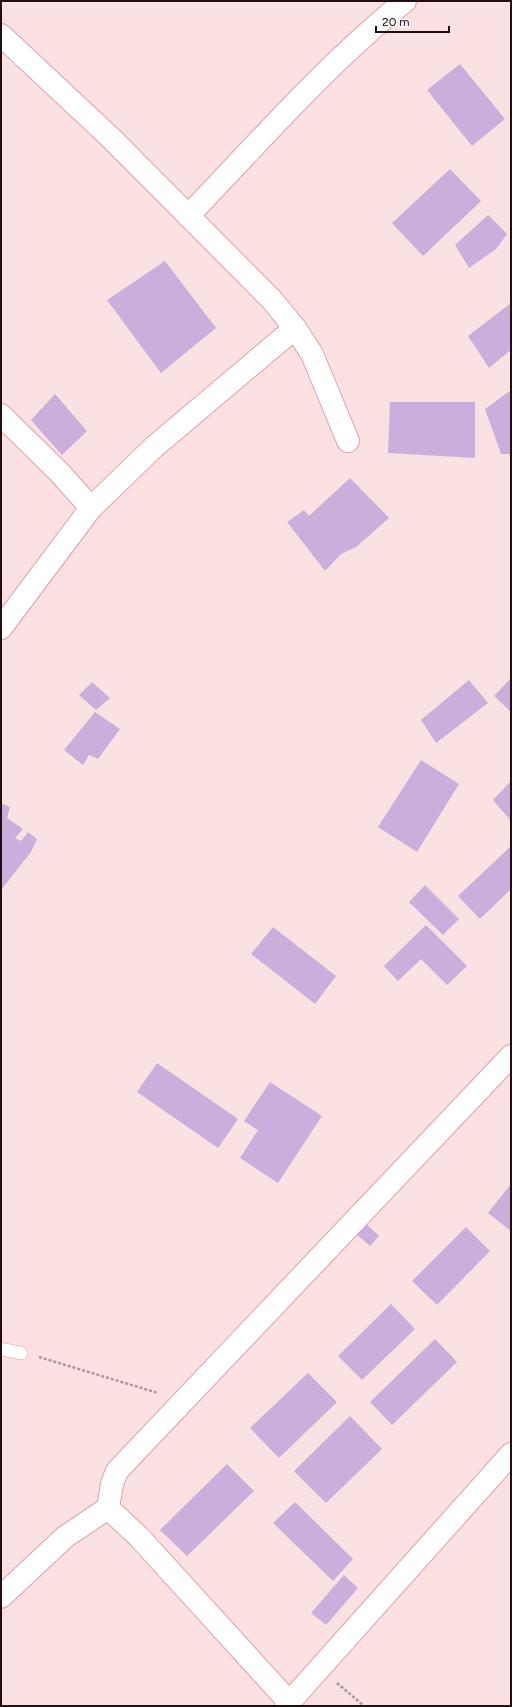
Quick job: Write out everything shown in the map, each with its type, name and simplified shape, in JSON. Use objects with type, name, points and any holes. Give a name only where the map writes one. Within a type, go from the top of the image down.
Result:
[{"type":"street","points":[[188,216],[334,65],[376,24],[405,1]]},
{"type":"street","points":[[1,35],[112,139],[272,300],[295,328],[312,354],[348,441]]},
{"type":"street","points":[[1,628],[92,508],[154,447],[295,328]]},
{"type":"street","points":[[1,415],[60,473],[92,508]]},
{"type":"street","points":[[1,1597],[65,1538],[108,1508],[112,1484],[118,1471],[511,1056]]},
{"type":"street","points":[[108,1508],[139,1537],[288,1704],[511,1454]]},
{"type":"lane","points":[[1,1349],[21,1353]]},
{"type":"path","points":[[21,1353],[70,1366],[184,1401]]},
{"type":"path","points":[[320,1668],[364,1706]]},
{"type":"building","points":[[460,64],[505,119],[472,146],[427,90]]},
{"type":"building","points":[[450,169],[481,201],[423,256],[392,223]]},
{"type":"building","points":[[488,215],[507,234],[496,249],[469,268],[455,245]]},
{"type":"building","points":[[165,261],[216,328],[161,373],[107,300]]},
{"type":"building","points":[[511,303],[511,350],[489,368],[468,336]]},
{"type":"building","points":[[511,390],[511,454],[501,454],[485,409]]},
{"type":"building","points":[[55,394],[87,431],[62,455],[31,420]]},
{"type":"building","points":[[390,402],[475,402],[475,458],[388,453]]},
{"type":"building","points":[[350,478],[389,518],[356,547],[341,554],[325,571],[287,522],[304,510],[309,516]]},
{"type":"building","points":[[511,678],[511,712],[494,696]]},
{"type":"building","points":[[469,680],[488,703],[436,743],[421,720]]},
{"type":"building","points":[[92,682],[110,698],[96,710],[79,695]]},
{"type":"building","points":[[95,712],[120,729],[98,759],[89,755],[83,765],[64,750]]},
{"type":"building","points":[[421,760],[459,784],[417,852],[378,827]]},
{"type":"building","points":[[511,781],[511,821],[493,800]]},
{"type":"building","points":[[1,803],[10,807],[7,818],[23,829],[15,838],[21,841],[28,832],[37,839],[31,852],[1,890]]},
{"type":"building","points":[[511,846],[511,889],[480,919],[458,896]]},
{"type":"building","points":[[425,885],[459,919],[443,935],[409,902]]},
{"type":"building","points":[[426,925],[467,966],[447,985],[421,959],[398,981],[384,966]]},
{"type":"building","points":[[273,927],[336,976],[315,1004],[251,954]]},
{"type":"building","points":[[157,1063],[238,1119],[218,1148],[137,1092]]},
{"type":"building","points":[[270,1082],[322,1116],[278,1183],[240,1158],[258,1130],[244,1121]]},
{"type":"building","points":[[511,1184],[511,1231],[488,1213]]},
{"type":"building","points":[[365,1223],[379,1236],[370,1246],[356,1234]]},
{"type":"building","points":[[466,1227],[490,1251],[437,1305],[412,1281]]},
{"type":"building","points":[[391,1304],[415,1329],[362,1380],[338,1356]]},
{"type":"building","points":[[435,1339],[457,1362],[392,1425],[370,1402]]},
{"type":"building","points":[[308,1373],[337,1402],[279,1458],[250,1428]]},
{"type":"building","points":[[350,1416],[382,1449],[326,1503],[294,1471]]},
{"type":"building","points":[[227,1464],[254,1491],[187,1556],[160,1530]]},
{"type":"building","points":[[295,1502],[353,1559],[333,1581],[273,1523]]},
{"type":"building","points":[[344,1575],[358,1588],[326,1625],[311,1613]]}]
